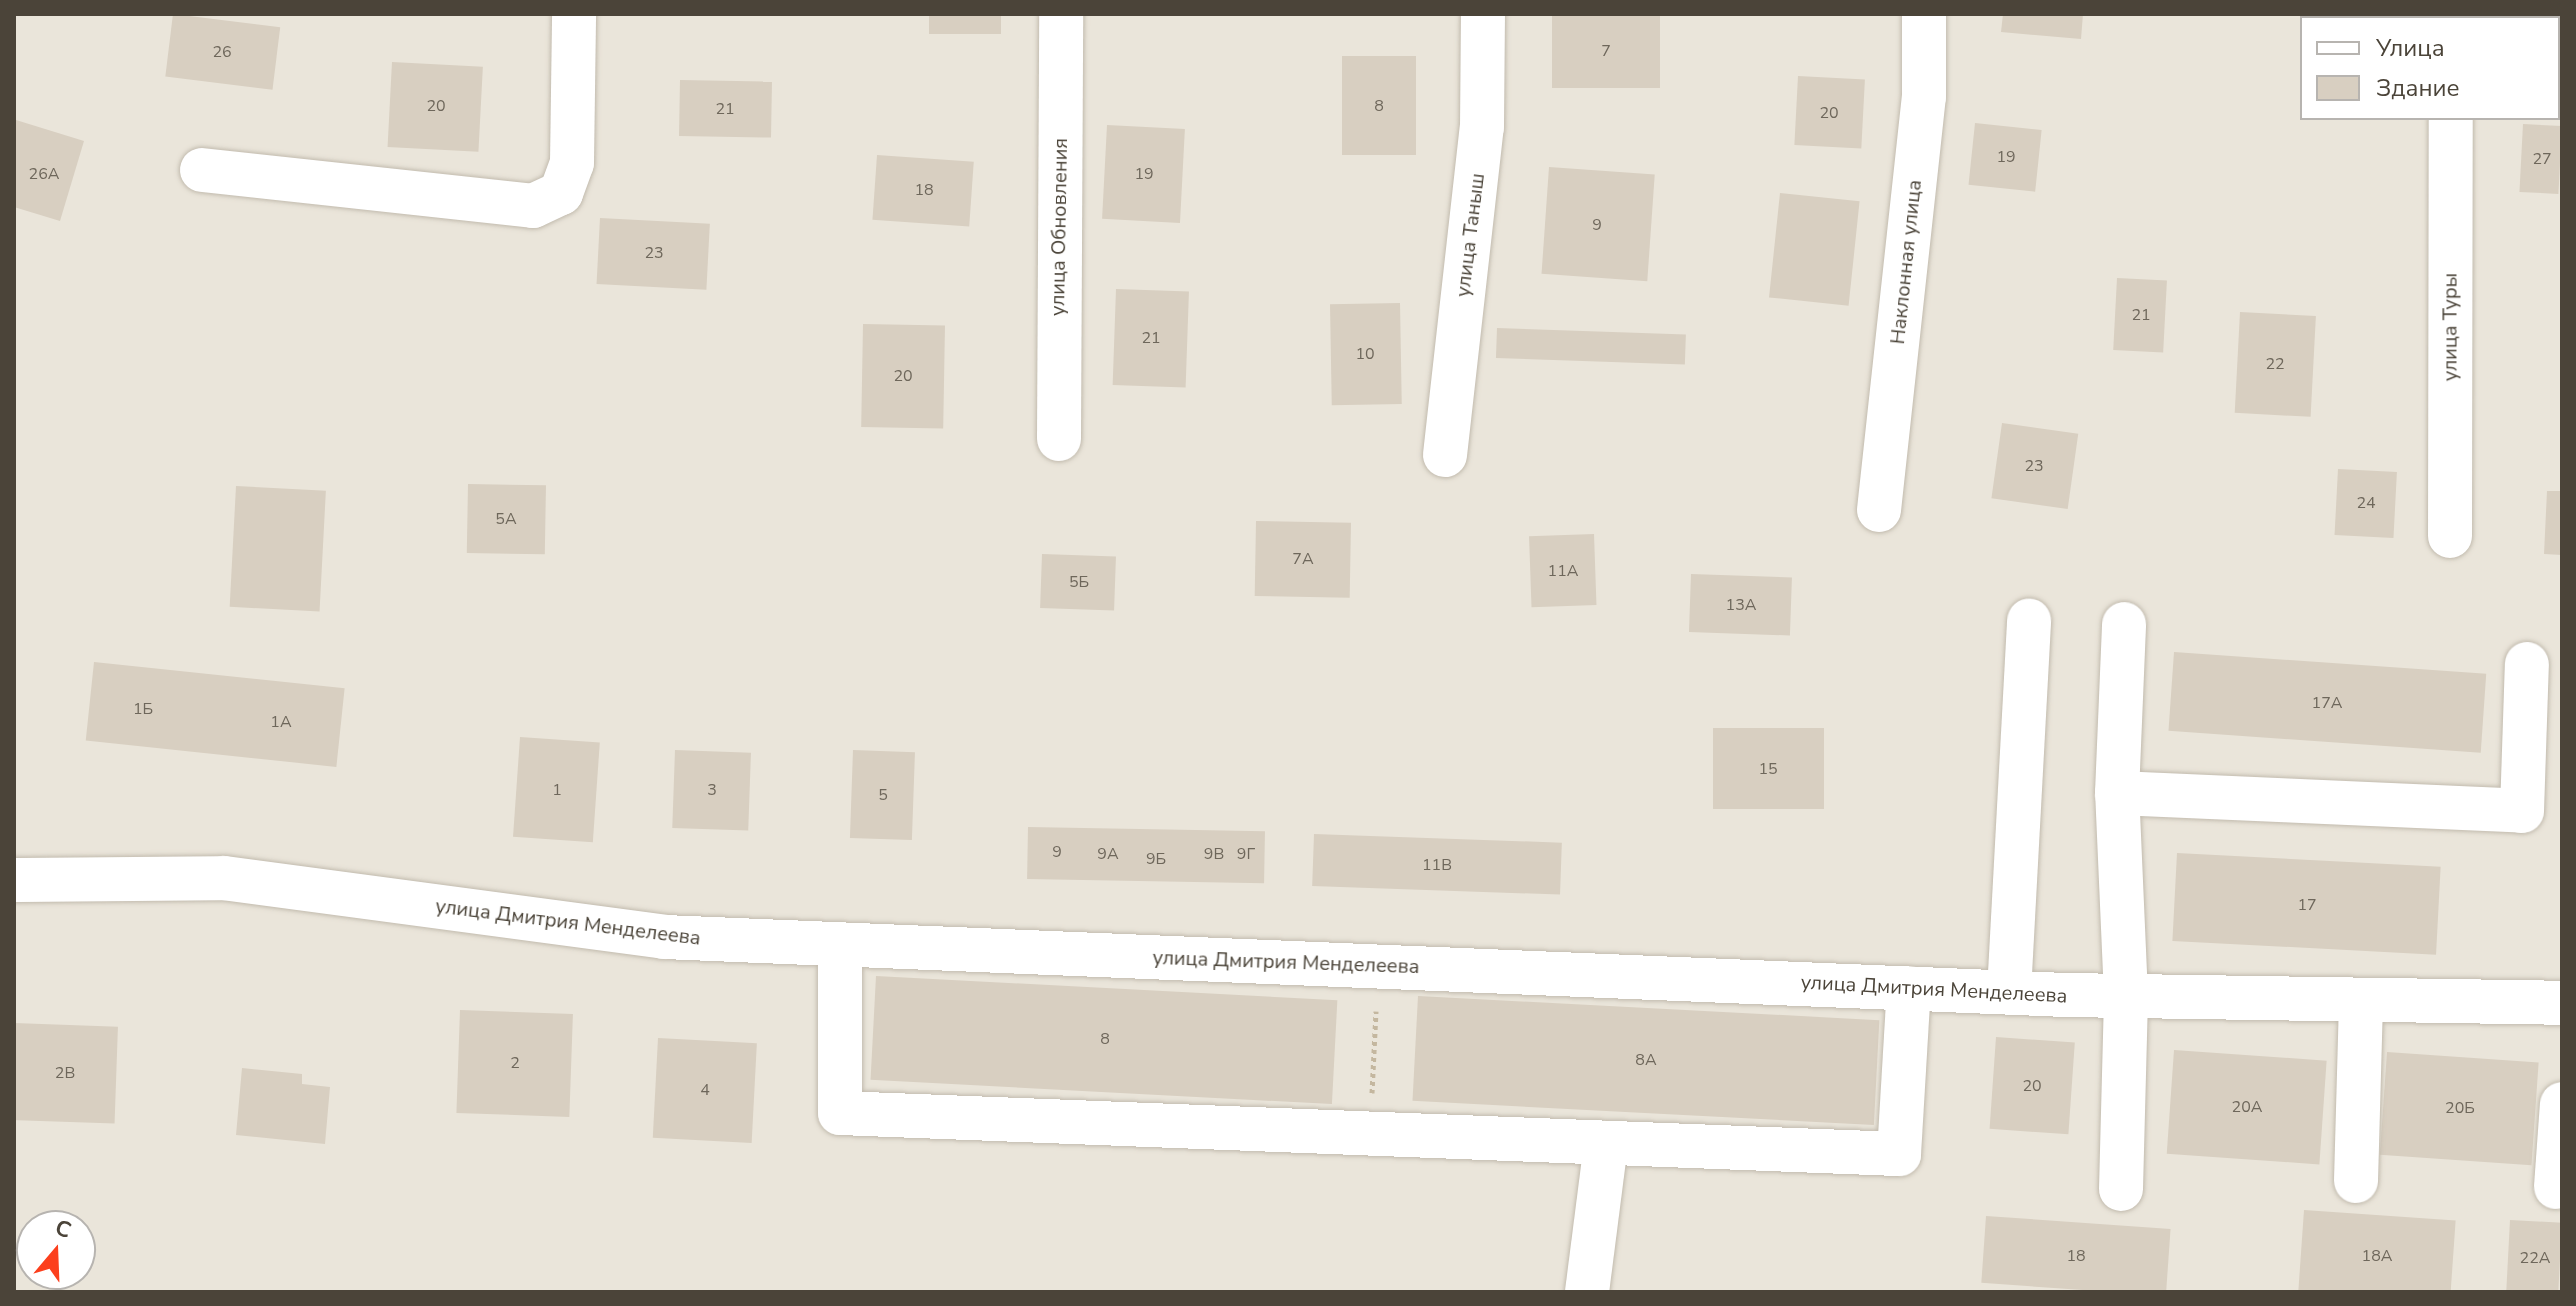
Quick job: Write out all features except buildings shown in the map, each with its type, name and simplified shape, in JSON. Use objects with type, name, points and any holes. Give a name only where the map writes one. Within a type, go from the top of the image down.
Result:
[{"type":"street","points":[[202,170],[533,206],[561,193],[572,163],[574,14]]},
{"type":"street","name":"улица Обновления","points":[[1059,439],[1061,14]]},
{"type":"street","name":"улица Таныш","points":[[1445,455],[1482,127],[1483,14]]},
{"type":"street","name":"Наклонная улица","points":[[1879,510],[1924,97],[1924,14]]},
{"type":"street","name":"улица Туры","points":[[2450,536],[2451,120]]},
{"type":"street","points":[[2009,992],[2029,621]]},
{"type":"street","points":[[2121,1189],[2126,996],[2117,793],[2124,624]]},
{"type":"street","points":[[2117,793],[2522,811],[2527,664]]},
{"type":"street","name":"улица Дмитрия Менделеева","points":[[14,880],[224,878],[664,937],[2009,992],[2562,1003]]},
{"type":"street","points":[[840,944],[840,1113],[1899,1154],[1909,988]]},
{"type":"street","points":[[2356,1181],[2361,1000]]},
{"type":"street","points":[[2556,1187],[2562,1104]]},
{"type":"street","points":[[1587,1292],[1606,1143]]},
{"type":"path","points":[[1370,1134],[1376,1000]]},
{"type":"shaded area","points":[[14,14],[2562,14],[2562,1292],[14,1292]]}]
